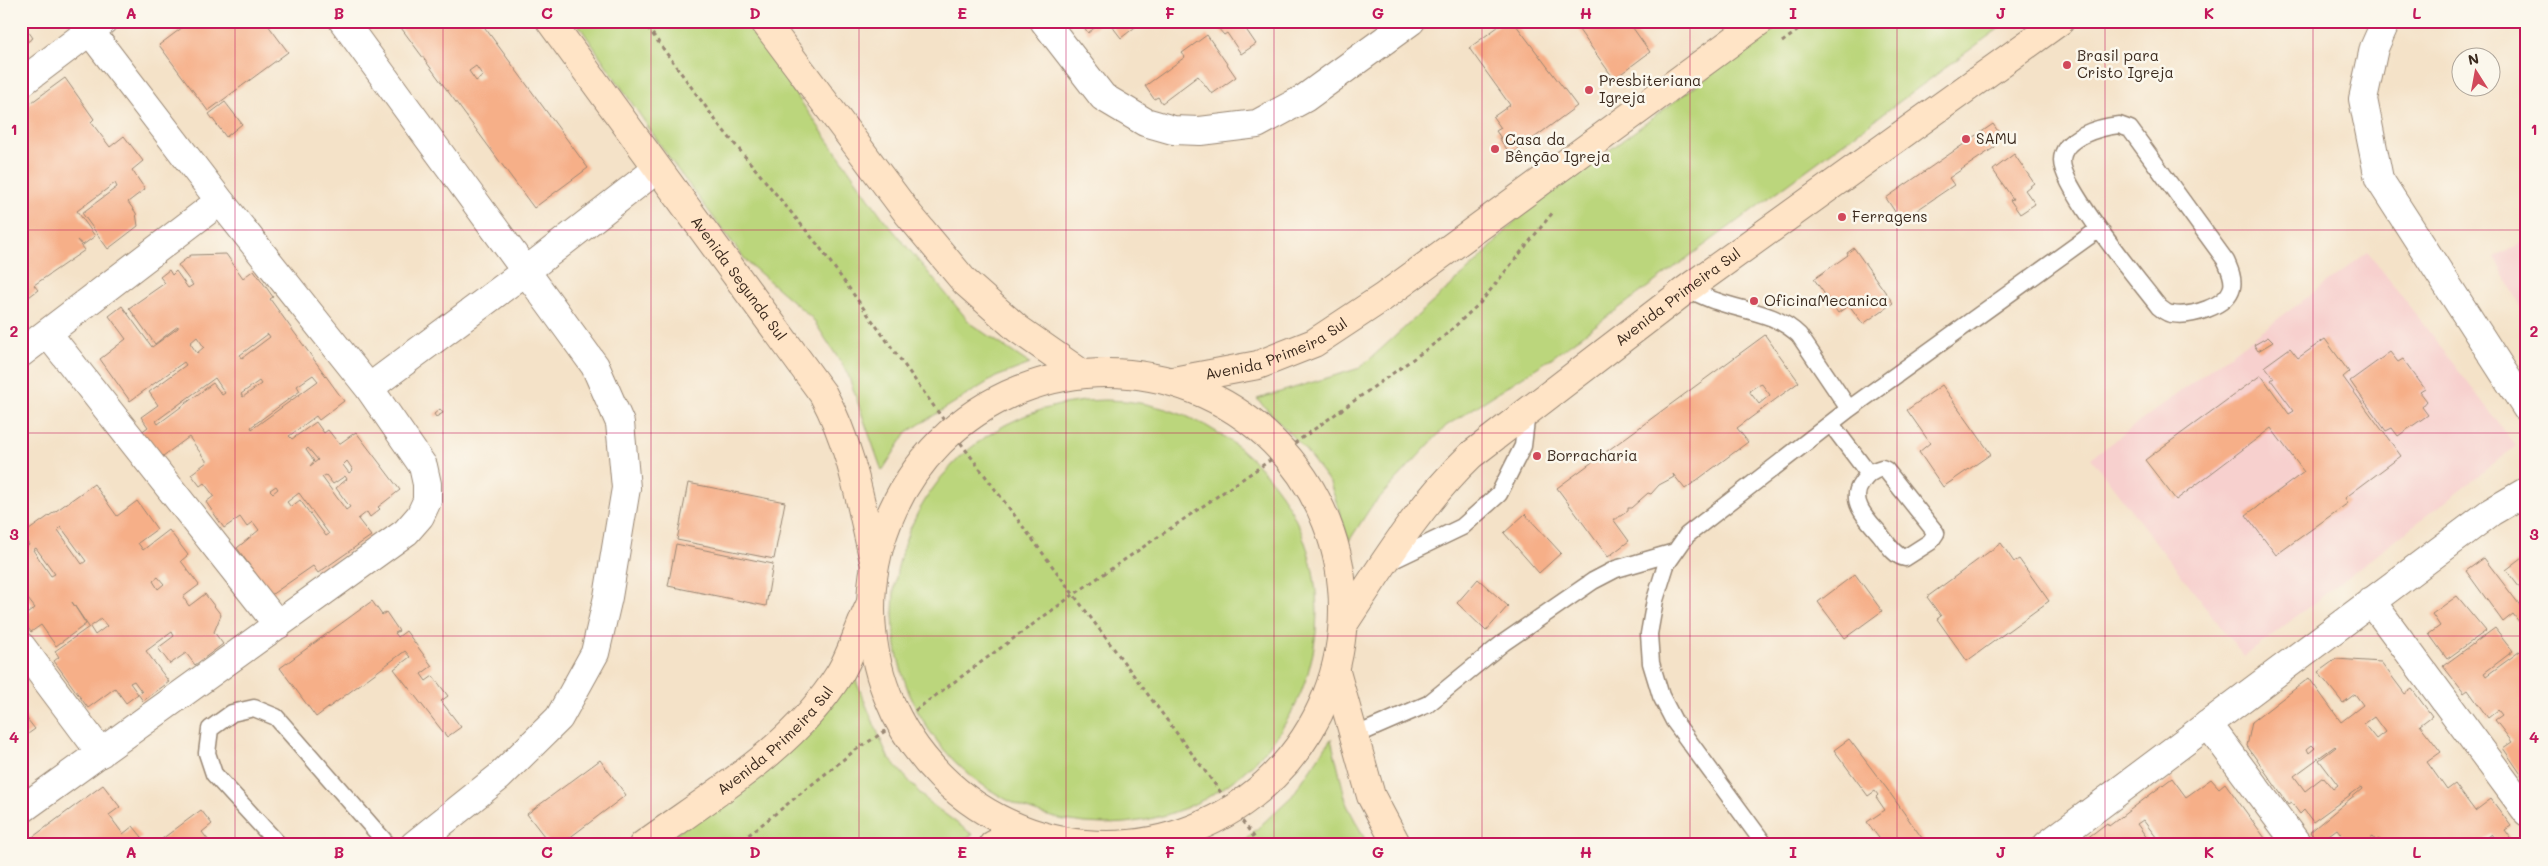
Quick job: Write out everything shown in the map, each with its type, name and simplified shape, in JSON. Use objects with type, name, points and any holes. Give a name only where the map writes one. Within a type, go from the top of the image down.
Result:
[{"type":"main road","name":"Avenida Segunda Sul","points":[[550,21],[823,394],[838,421],[849,451],[874,561]]},
{"type":"main road","points":[[764,21],[903,207],[965,282],[1018,329],[1081,373]]},
{"type":"main road","name":"Avenida Primeira Sul","points":[[1173,381],[1258,365],[1314,343],[1382,298],[1760,21]]},
{"type":"main road","name":"Avenida Primeira Sul","points":[[1345,622],[1417,514],[1442,484],[1471,455],[1687,289],[2060,21]]},
{"type":"main road","points":[[1081,373],[1127,373],[1173,381],[1234,408],[1284,450],[1320,502],[1340,560],[1345,622],[1336,672],[1314,726],[1279,772],[1234,809],[1182,833],[1125,845],[1073,843],[1023,830],[973,805],[930,768],[898,723],[876,666],[869,605],[874,561],[902,489],[952,430],[1012,392],[1081,373]]},
{"type":"main road","name":"Avenida Primeira Sul","points":[[643,845],[760,760],[807,716],[840,673],[869,605]]},
{"type":"main road","points":[[1336,672],[1371,796],[1396,845]]},
{"type":"main road","points":[[993,845],[1023,830]]},
{"type":"street","points":[[343,21],[595,366],[620,424],[626,488],[608,596],[595,653],[560,718],[498,777],[414,845]]},
{"type":"street","points":[[1044,21],[1103,96],[1145,122],[1173,130],[1200,131],[1257,124],[1305,98],[1410,21]]},
{"type":"street","points":[[2386,21],[2374,48],[2363,99],[2379,179],[2527,409]]},
{"type":"street","points":[[21,83],[91,25],[220,201],[370,388],[423,466],[427,484],[427,501],[420,516],[406,532],[21,810]]},
{"type":"street","points":[[370,388],[526,271],[657,169]]},
{"type":"street","points":[[21,353],[220,201]]},
{"type":"street","points":[[48,334],[278,624]]},
{"type":"street","points":[[2047,845],[2491,512],[2527,491]]},
{"type":"street","points":[[2371,601],[2527,812]]},
{"type":"street","points":[[21,646],[101,753]]},
{"type":"street","points":[[2208,724],[2298,845]]},
{"type":"lane","points":[[2119,125],[2130,129],[2226,261],[2231,273],[2232,287],[2226,297],[2208,310],[2188,315],[2170,314],[2159,307],[2099,229],[2063,174],[2062,159],[2067,149],[2085,132],[2101,127],[2119,125]]},
{"type":"lane","points":[[1765,845],[1674,721],[1661,696],[1651,664],[1649,634],[1666,565],[1687,535],[1849,409],[2099,229]]},
{"type":"lane","points":[[1687,289],[1718,302],[1776,318],[1789,325],[1800,335],[1849,409]]},
{"type":"lane","points":[[1383,565],[1462,527],[1499,494],[1524,446],[1527,412]]},
{"type":"lane","points":[[1831,424],[1868,473]]},
{"type":"lane","points":[[1882,468],[1886,470],[1932,527],[1936,535],[1930,542],[1905,558],[1896,554],[1861,511],[1856,499],[1856,493],[1868,473],[1882,468]]},
{"type":"lane","points":[[1354,736],[1428,704],[1502,643],[1593,581],[1616,569],[1675,552]]},
{"type":"lane","points":[[279,845],[214,774],[207,753],[210,729],[232,714],[254,708],[276,717],[388,845]]},
{"type":"path","points":[[642,21],[719,125],[818,245],[1073,595],[1260,845]]},
{"type":"path","points":[[1779,44],[1811,21]]},
{"type":"path","points":[[736,845],[854,751],[898,723],[1073,595],[1441,339],[1480,303],[1556,210]]},
{"type":"shaded area","points":[[2527,240],[2527,317],[2494,257]]},
{"type":"shaded area","points":[[2368,252],[2516,446],[2244,657],[2091,458]]},
{"type":"green space","points":[[576,21],[744,21],[883,218],[971,324],[1030,364],[996,377],[907,432],[882,471],[847,372],[812,318],[747,262],[674,165]]},
{"type":"green space","points":[[1782,21],[2009,21],[1550,359],[1446,426],[1371,507],[1349,541],[1330,483],[1306,451],[1257,399],[1360,368],[1477,262],[1516,220]]},
{"type":"green space","points":[[1105,400],[1146,404],[1186,416],[1223,436],[1255,462],[1281,494],[1301,531],[1313,571],[1317,612],[1313,653],[1301,693],[1281,730],[1255,762],[1223,788],[1186,808],[1146,820],[1105,824],[1064,820],[1024,808],[987,788],[955,762],[929,730],[909,693],[897,653],[893,612],[897,571],[909,531],[929,494],[955,462],[987,436],[1024,416],[1064,404]]},
{"type":"green space","points":[[853,674],[888,757],[926,800],[973,835],[948,845],[661,845],[813,732]]},
{"type":"green space","points":[[1331,739],[1347,805],[1368,845],[1236,845],[1243,842],[1292,796]]},
{"type":"building","points":[[21,21],[33,38],[21,46]]},
{"type":"building","points":[[191,21],[265,21],[288,52],[208,111],[159,45]]},
{"type":"building","points":[[404,21],[480,21],[588,168],[534,208],[399,25]],"holes":[[[476,66],[483,76],[476,81],[469,71]]]},
{"type":"building","points":[[1080,21],[1103,21],[1088,33]]},
{"type":"building","points":[[1108,21],[1143,21],[1121,38]]},
{"type":"building","points":[[1227,21],[1230,21],[1234,28],[1241,22],[1256,44],[1241,54],[1227,33],[1224,35],[1218,28]]},
{"type":"building","points":[[1506,21],[1513,21],[1577,106],[1511,155],[1499,138],[1501,138],[1496,131],[1501,128],[1493,117],[1510,105],[1469,48]]},
{"type":"building","points":[[1577,21],[1628,21],[1650,52],[1614,79],[1574,23]]},
{"type":"building","points":[[1207,35],[1236,77],[1212,94],[1198,76],[1162,103],[1158,97],[1154,99],[1145,86],[1185,57],[1182,53]]},
{"type":"building","points":[[65,78],[94,119],[91,122],[110,147],[124,136],[143,161],[132,170],[145,189],[128,202],[136,213],[138,226],[108,249],[82,213],[117,187],[115,183],[77,211],[95,236],[83,245],[77,240],[85,250],[34,285],[38,290],[21,303],[21,110]]},
{"type":"building","points":[[225,102],[242,124],[226,137],[209,114]]},
{"type":"building","points":[[1993,124],[2002,137],[1992,143],[1995,147],[1949,178],[1954,185],[1901,221],[1886,198]]},
{"type":"building","points":[[2014,154],[2034,183],[2025,190],[2035,204],[2020,214],[2010,200],[2013,199],[1993,170]]},
{"type":"building","points":[[1854,248],[1893,303],[1863,324],[1849,305],[1838,313],[1814,279],[1848,255],[1847,253]]},
{"type":"building","points":[[226,254],[243,278],[254,270],[273,297],[270,299],[344,401],[319,420],[316,416],[289,436],[292,439],[316,422],[324,433],[328,430],[339,444],[356,432],[400,490],[378,507],[380,509],[370,517],[367,512],[358,519],[371,536],[318,573],[313,566],[271,595],[237,548],[259,530],[253,522],[247,527],[240,517],[224,528],[206,502],[214,496],[204,483],[200,486],[191,474],[207,462],[189,437],[159,459],[140,433],[148,427],[141,417],[158,405],[149,392],[186,365],[184,362],[130,401],[100,359],[126,339],[109,316],[122,306],[152,347],[178,328],[178,326],[155,344],[129,308],[165,283],[160,277],[169,270],[172,275],[176,271],[188,288],[193,285],[178,265],[191,255]],"holes":[[[268,334],[270,337],[242,358],[240,355]],[[197,337],[204,347],[197,353],[190,343]],[[313,375],[318,381],[252,429],[251,427],[300,391],[297,386]],[[215,378],[225,393],[222,395],[213,383],[158,424],[156,421]],[[259,381],[261,384],[243,397],[241,394]],[[308,448],[318,460],[310,466],[314,461],[306,450]],[[347,461],[353,470],[349,473],[343,465]],[[326,475],[333,484],[345,476],[347,479],[336,488],[350,507],[346,510],[322,477]],[[276,486],[278,489],[273,493],[270,490]],[[299,493],[329,534],[326,536],[300,500],[291,507],[287,502]]]},
{"type":"building","points":[[1765,335],[1799,382],[1737,428],[1748,442],[1685,489],[1673,474],[1674,477],[1659,485],[1651,494],[1648,493],[1631,508],[1628,508],[1628,511],[1613,519],[1629,541],[1608,557],[1557,488]],"holes":[[[1761,383],[1770,395],[1759,404],[1749,391]]]},
{"type":"building","points":[[2268,337],[2273,342],[2258,351],[2254,345]]},
{"type":"building","points":[[2325,339],[2349,372],[2343,377],[2401,456],[2345,498],[2348,503],[2276,555],[2246,515],[2304,472],[2271,428],[2176,500],[2145,460],[2261,375],[2289,414],[2294,411],[2271,380],[2274,378],[2265,366],[2290,348],[2298,358]]},
{"type":"building","points":[[2390,352],[2398,362],[2403,359],[2425,389],[2420,392],[2427,401],[2422,407],[2428,415],[2398,436],[2392,428],[2386,431],[2350,381]]},
{"type":"building","points":[[1942,385],[1991,454],[1943,487],[1919,452],[1930,443],[1907,410]]},
{"type":"building","points":[[440,409],[443,413],[436,417],[434,414]]},
{"type":"building","points":[[688,483],[785,502],[774,559],[677,540]]},
{"type":"building","points":[[94,484],[117,516],[137,501],[157,529],[138,543],[143,550],[169,530],[188,555],[181,561],[199,585],[183,597],[189,606],[205,594],[221,615],[214,632],[223,644],[195,665],[186,653],[170,664],[158,648],[174,636],[172,632],[146,651],[169,682],[143,701],[138,694],[126,703],[115,688],[88,708],[54,661],[59,657],[55,651],[89,627],[72,602],[86,624],[56,646],[41,625],[31,632],[21,618],[35,608],[28,599],[21,604],[21,558],[23,556],[21,551],[29,545],[22,535]],"holes":[[[61,527],[86,561],[82,564],[58,530]],[[36,548],[55,574],[51,576],[33,550]],[[158,577],[164,584],[158,589],[153,581]],[[101,619],[107,626],[95,635],[90,627]],[[134,681],[142,692],[138,694],[130,683]]]},
{"type":"building","points":[[1525,514],[1561,553],[1539,573],[1504,533]]},
{"type":"building","points":[[2001,543],[2014,562],[2019,559],[2049,601],[1967,661],[1937,619],[1941,616],[1927,597]]},
{"type":"building","points":[[676,544],[773,564],[766,606],[668,586]]},
{"type":"building","points":[[2527,554],[2527,597],[2506,570]]},
{"type":"building","points":[[2484,558],[2522,608],[2527,604],[2527,632],[2513,614],[2503,622],[2466,571]]},
{"type":"building","points":[[1855,574],[1882,611],[1845,638],[1818,602]]},
{"type":"building","points":[[1478,579],[1508,606],[1486,631],[1457,603]]},
{"type":"building","points":[[2457,596],[2486,631],[2447,659],[2429,634],[2440,626],[2432,614]]},
{"type":"building","points":[[372,601],[382,615],[386,612],[399,631],[395,633],[398,637],[406,631],[432,666],[421,674],[426,681],[433,676],[448,696],[441,701],[461,727],[447,737],[394,669],[410,657],[405,651],[316,717],[280,668]]},
{"type":"building","points":[[2495,628],[2513,651],[2484,673],[2486,676],[2527,646],[2527,783],[2503,748],[2512,742],[2495,720],[2502,715],[2498,710],[2488,718],[2468,690],[2464,693],[2443,666]]},
{"type":"building","points":[[2336,659],[2381,662],[2405,694],[2412,689],[2432,716],[2420,725],[2441,752],[2427,762],[2447,790],[2455,784],[2475,811],[2491,799],[2511,826],[2505,830],[2516,845],[2486,845],[2495,838],[2492,834],[2478,845],[2383,845],[2379,839],[2376,841],[2373,837],[2367,841],[2371,845],[2343,845],[2347,842],[2337,829],[2318,843],[2310,832],[2362,789],[2361,787],[2313,822],[2304,810],[2300,814],[2291,802],[2288,804],[2247,746],[2252,722],[2309,678],[2341,722],[2363,705],[2355,694],[2343,703],[2318,672]],"holes":[[[2374,717],[2385,732],[2376,739],[2364,724]],[[2312,745],[2315,748],[2309,753],[2307,749]],[[2335,746],[2336,747],[2319,760],[2338,785],[2333,789],[2323,777],[2305,791],[2294,776]]]},
{"type":"building","points":[[21,711],[35,729],[21,739]]},
{"type":"building","points":[[1849,739],[1927,845],[1884,845],[1867,822],[1885,810],[1876,797],[1878,795],[1875,791],[1868,796],[1834,750]]},
{"type":"building","points":[[600,760],[626,795],[560,845],[551,845],[527,814]]},
{"type":"building","points":[[2172,778],[2186,797],[2211,779],[2219,788],[2225,783],[2270,845],[2156,845],[2160,842],[2143,820],[2137,824],[2152,845],[2078,845],[2107,823],[2109,826]]},
{"type":"building","points":[[103,785],[120,807],[109,815],[123,834],[133,826],[142,837],[133,845],[22,845]]},
{"type":"building","points":[[201,810],[212,824],[202,832],[212,845],[166,845],[162,839]]},
{"type":"place","name":"Brasil para Cristo Igreja","points":[[2067,65]]},
{"type":"place","name":"Presbiteriana Igreja","points":[[1589,90]]},
{"type":"place","name":"SAMU","points":[[1966,139]]},
{"type":"place","name":"Casa da Bênção Igreja","points":[[1495,149]]},
{"type":"place","name":"Ferragens","points":[[1842,217]]},
{"type":"place","name":"OficinaMecanica","points":[[1754,301]]},
{"type":"place","name":"Borracharia","points":[[1537,456]]}]
